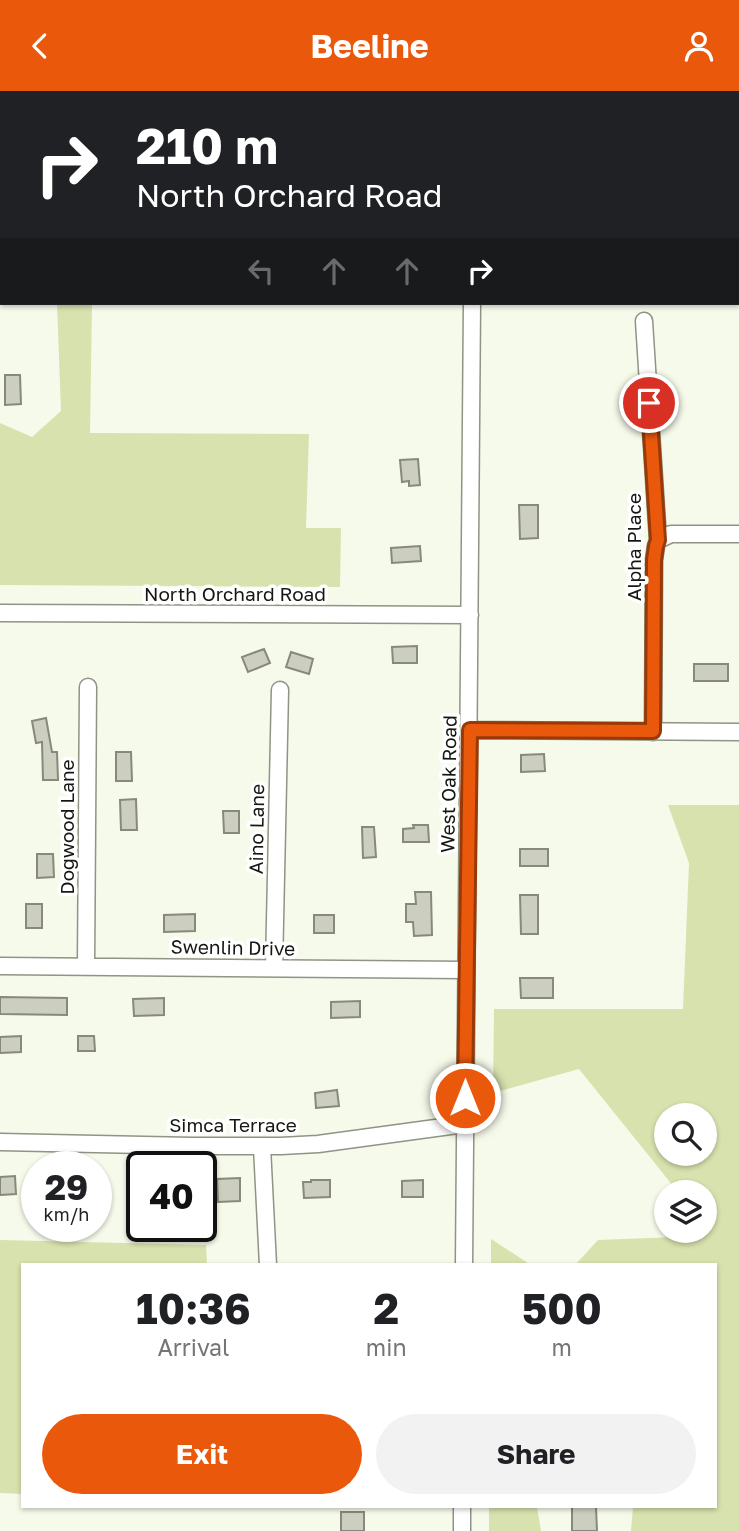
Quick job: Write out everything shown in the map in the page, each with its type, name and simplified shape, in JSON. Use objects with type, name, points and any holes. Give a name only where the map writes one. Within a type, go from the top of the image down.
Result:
[{"type":"street","name":"West Oak Road","points":[[464,1263],[472,305]]},
{"type":"street","name":"Alpha Place","points":[[644,321],[658,540],[654,560],[653,731]]},
{"type":"street","points":[[658,540],[671,534],[739,534]]},
{"type":"street","name":"North Orchard Road","points":[[0,613],[470,615]]},
{"type":"street","name":"Dogwood Lane","points":[[86,967],[88,687]]},
{"type":"street","name":"Aino Lane","points":[[274,968],[280,690]]},
{"type":"street","points":[[470,730],[739,732]]},
{"type":"street","name":"Swenlin Drive","points":[[0,966],[466,970]]},
{"type":"street","name":"Simca Terrace","points":[[0,1142],[262,1147],[318,1144],[465,1124]]},
{"type":"street","points":[[262,1147],[268,1263]]},
{"type":"street","points":[[462,1531],[463,1508]]},
{"type":"green space","points":[[57,305],[92,305],[90,433],[309,434],[306,528],[341,528],[340,587],[0,585],[0,423],[32,437],[61,411]]},
{"type":"green space","points":[[668,805],[739,805],[739,1531],[631,1531],[633,1508],[717,1508],[717,1263],[577,1263],[598,1240],[654,1238],[654,1243],[717,1243],[717,1180],[668,1180],[657,1166],[717,1166],[717,1103],[654,1103],[654,1162],[579,1069],[493,1093],[494,1009],[683,1009],[689,863]]},
{"type":"green space","points":[[491,1239],[528,1263],[491,1263]]},
{"type":"green space","points":[[0,1240],[206,1245],[207,1263],[21,1263],[21,1494],[0,1493]]},
{"type":"green space","points":[[489,1508],[537,1508],[541,1531],[489,1531]]},
{"type":"building","points":[[5,375],[20,375],[21,404],[5,405]]},
{"type":"building","points":[[418,459],[420,485],[409,486],[409,481],[402,482],[400,460]]},
{"type":"building","points":[[519,505],[538,505],[538,538],[520,539]]},
{"type":"building","points":[[420,546],[421,561],[392,563],[391,548]]},
{"type":"building","points":[[417,646],[417,663],[393,663],[392,647]]},
{"type":"building","points":[[264,649],[270,663],[248,672],[242,657]]},
{"type":"building","points":[[291,652],[313,659],[309,674],[286,667]]},
{"type":"building","points":[[694,664],[728,664],[728,681],[694,681]]},
{"type":"building","points":[[46,718],[52,752],[57,752],[58,780],[43,780],[42,742],[36,743],[32,721]]},
{"type":"building","points":[[116,752],[131,752],[132,781],[116,781]]},
{"type":"building","points":[[544,754],[545,771],[521,772],[521,755]]},
{"type":"building","points":[[136,799],[137,830],[121,830],[120,800]]},
{"type":"building","points":[[223,811],[239,811],[239,833],[224,833]]},
{"type":"building","points":[[413,825],[428,825],[429,842],[403,842],[403,829],[414,828]]},
{"type":"building","points":[[362,827],[374,827],[376,857],[363,858]]},
{"type":"building","points":[[520,849],[548,849],[548,866],[520,866]]},
{"type":"building","points":[[37,854],[53,854],[54,877],[37,878]]},
{"type":"building","points":[[415,892],[431,892],[432,935],[414,936],[413,922],[406,922],[406,904],[416,904]]},
{"type":"building","points":[[520,895],[538,895],[538,934],[521,934]]},
{"type":"building","points":[[26,904],[42,904],[42,928],[26,928]]},
{"type":"building","points":[[195,914],[195,931],[164,932],[164,915]]},
{"type":"building","points":[[314,915],[334,915],[334,933],[314,933]]},
{"type":"building","points":[[520,978],[553,978],[553,998],[521,998]]},
{"type":"building","points":[[0,997],[67,998],[67,1015],[0,1014]]},
{"type":"building","points":[[164,998],[164,1015],[134,1016],[133,999]]},
{"type":"building","points":[[360,1001],[360,1017],[331,1018],[331,1002]]},
{"type":"building","points":[[21,1036],[21,1052],[0,1053],[0,1037]]},
{"type":"building","points":[[78,1036],[94,1036],[95,1051],[78,1051]]},
{"type":"building","points":[[337,1090],[339,1106],[316,1108],[315,1093]]},
{"type":"building","points":[[15,1176],[16,1194],[0,1195],[0,1177]]},
{"type":"building","points":[[240,1178],[240,1201],[218,1202],[217,1179]]},
{"type":"building","points":[[330,1180],[330,1197],[304,1198],[303,1182]]},
{"type":"building","points":[[423,1180],[423,1197],[402,1197],[402,1181]]},
{"type":"building","points":[[572,1508],[596,1508],[597,1531],[572,1531]]},
{"type":"building","points":[[341,1512],[364,1512],[364,1531],[341,1531]]},
{"type":"route","points":[[465,1098],[470,730],[653,731],[654,560],[658,540],[649,403]]}]
